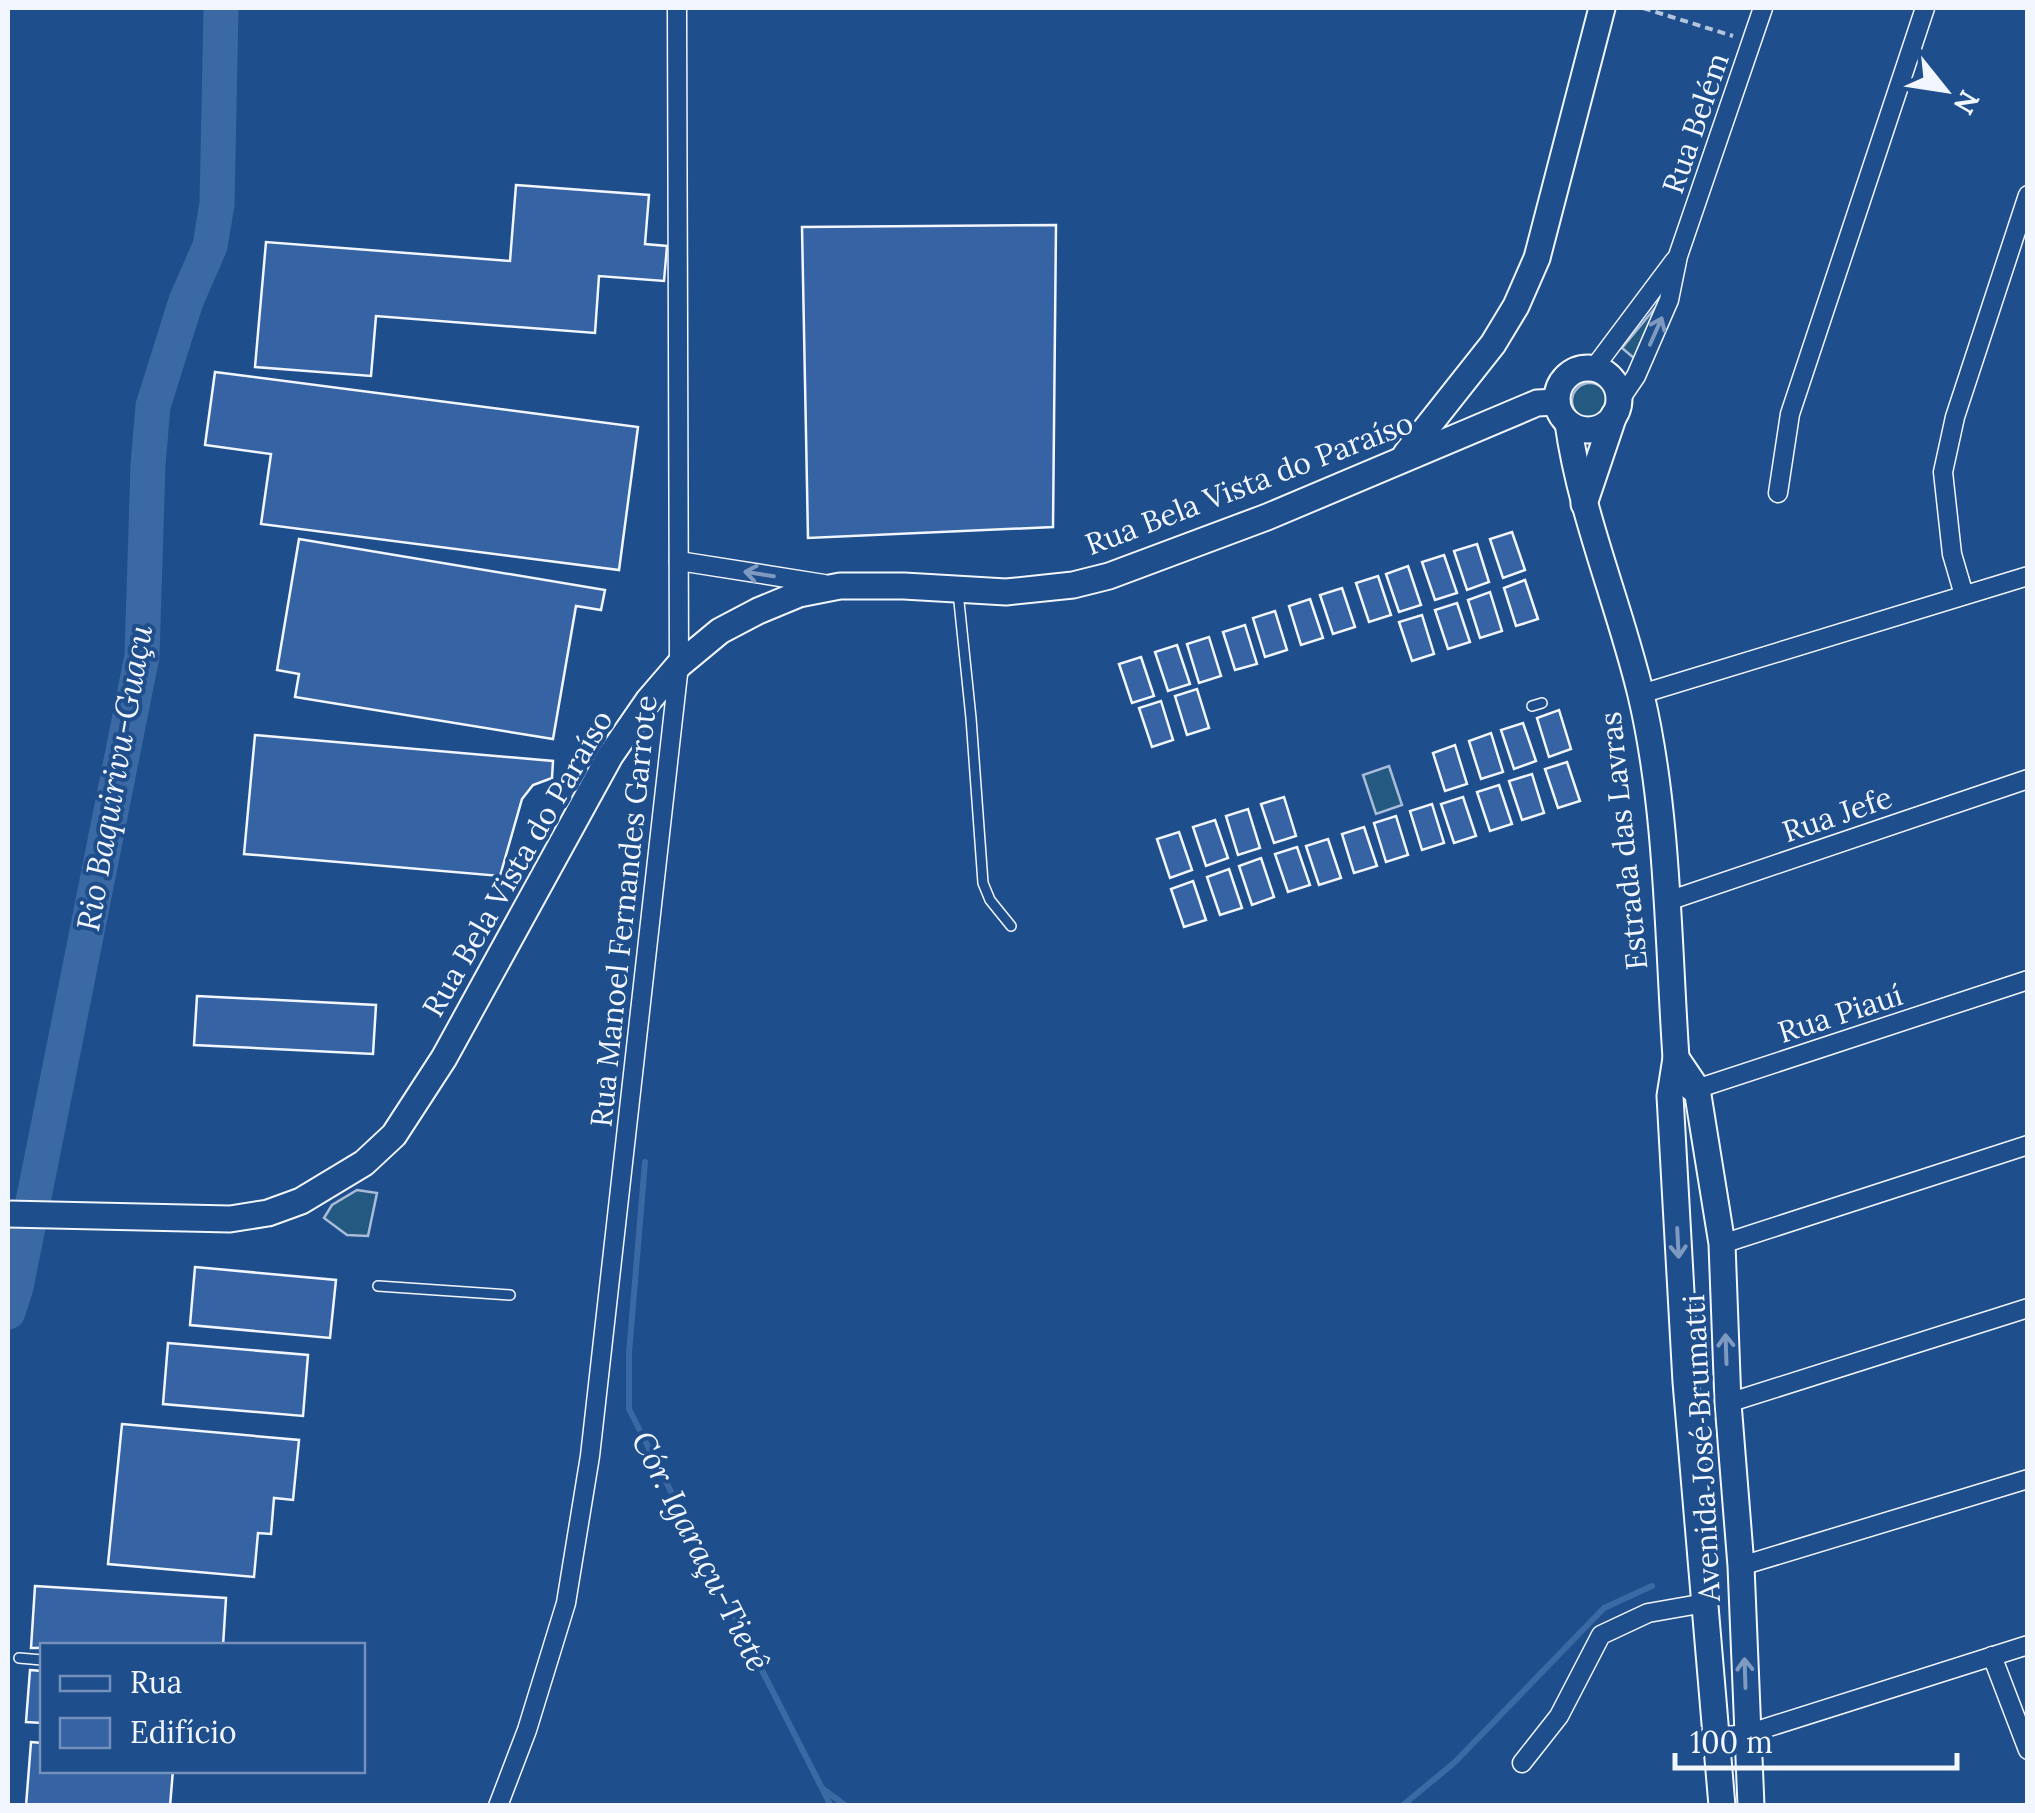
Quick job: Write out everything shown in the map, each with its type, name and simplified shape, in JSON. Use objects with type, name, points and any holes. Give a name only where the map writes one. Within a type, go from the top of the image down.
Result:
[{"type":"main road","points":[[1402,458],[1493,344],[1516,306],[1537,258],[1602,8]]},
{"type":"main road","points":[[1584,504],[1616,408],[1612,380],[1594,368],[1584,368],[1564,401],[1587,430],[1606,423],[1616,408]]},
{"type":"main road","name":"Rua Bela Vista do Paraíso","points":[[1434,420],[1564,401]]},
{"type":"main road","name":"Rua Bela Vista do Paraíso","points":[[8,1214],[230,1219],[268,1213],[333,1184],[364,1163],[394,1135],[444,1058],[610,756],[679,665],[720,631],[758,610],[800,594],[840,586],[1006,592],[1073,585],[1109,576],[1266,517],[1538,404],[1564,401]]},
{"type":"main road","name":"Estrada das Lavras","points":[[1564,401],[1584,504],[1640,694],[1658,812],[1676,1058],[1670,1096]]},
{"type":"main road","points":[[1676,1058],[1697,1089]]},
{"type":"main road","name":"Avenida José Brumatti","points":[[1697,1089],[1722,1244],[1751,1806]]},
{"type":"main road","name":"Avenida José Brumatti","points":[[1670,1096],[1686,1382],[1722,1806]]},
{"type":"street","name":"Rua Manoel Fernandes Garrote","points":[[498,1806],[527,1730],[566,1603],[587,1474],[679,665],[678,8]]},
{"type":"street","name":"Rua Belém","points":[[1616,408],[1636,376],[1669,300],[1678,256],[1763,8]]},
{"type":"street","points":[[1778,493],[1790,414],[1924,8]]},
{"type":"street","points":[[1964,595],[1952,554],[1943,472],[1954,417],[2028,195]]},
{"type":"street","name":"Rua Belém","points":[[1594,368],[1678,256]]},
{"type":"street","points":[[679,561],[840,586]]},
{"type":"street","points":[[1640,694],[2024,577],[2028,598]]},
{"type":"street","name":"Rua Jefe","points":[[1665,902],[2028,779]]},
{"type":"street","name":"Rua Piauí","points":[[1670,1096],[2028,980]]},
{"type":"street","points":[[1722,1244],[2028,1145]]},
{"type":"street","points":[[1728,1402],[2028,1308]]},
{"type":"street","points":[[1741,1566],[2028,1479]]},
{"type":"street","points":[[1522,1763],[1559,1716],[1601,1635],[1648,1613],[1705,1603]]},
{"type":"street","points":[[1717,1738],[1747,1734],[2028,1644]]},
{"type":"street","points":[[1992,1656],[2028,1750]]},
{"type":"lane","points":[[958,589],[983,882],[990,900],[1011,926]]},
{"type":"lane","points":[[378,1286],[510,1294]]},
{"type":"lane","points":[[19,1658],[40,1660]]},
{"type":"path","points":[[1642,8],[1752,41]]},
{"type":"shaded area","points":[[1655,308],[1640,363],[1622,348]]},
{"type":"shaded area","points":[[1590,383],[1603,388],[1608,401],[1603,414],[1590,419],[1577,414],[1572,401],[1577,388]]},
{"type":"shaded area","points":[[1389,766],[1402,805],[1376,814],[1363,775]]},
{"type":"shaded area","points":[[357,1190],[377,1193],[368,1236],[347,1235],[324,1218],[332,1205]]},
{"type":"building","points":[[516,185],[649,195],[645,244],[667,246],[664,281],[599,276],[595,333],[376,316],[371,376],[255,367],[266,242],[510,261]]},
{"type":"building","points":[[1056,225],[1053,527],[808,538],[802,227]]},
{"type":"building","points":[[215,372],[638,427],[619,570],[261,524],[271,454],[205,445]]},
{"type":"building","points":[[1512,532],[1525,570],[1503,578],[1490,539]]},
{"type":"building","points":[[299,539],[605,590],[601,610],[576,606],[553,739],[295,697],[299,674],[277,670]]},
{"type":"building","points":[[1477,544],[1489,582],[1467,590],[1454,551]]},
{"type":"building","points":[[1444,555],[1457,593],[1435,600],[1422,562]]},
{"type":"building","points":[[1408,566],[1421,605],[1399,612],[1386,574]]},
{"type":"building","points":[[1378,576],[1391,615],[1369,622],[1356,583]]},
{"type":"building","points":[[1525,580],[1538,619],[1516,626],[1504,588]]},
{"type":"building","points":[[1342,588],[1355,627],[1333,634],[1320,595]]},
{"type":"building","points":[[1490,592],[1502,631],[1480,638],[1468,600]]},
{"type":"building","points":[[1310,599],[1323,638],[1301,645],[1289,606]]},
{"type":"building","points":[[1457,603],[1470,642],[1448,649],[1435,610]]},
{"type":"building","points":[[1275,611],[1287,650],[1265,657],[1253,618]]},
{"type":"building","points":[[1422,615],[1434,654],[1412,661],[1399,622]]},
{"type":"building","points":[[1245,625],[1257,664],[1235,670],[1223,632]]},
{"type":"building","points":[[1209,637],[1221,676],[1199,683],[1187,644]]},
{"type":"building","points":[[1177,645],[1190,684],[1168,691],[1155,652]]},
{"type":"building","points":[[1141,657],[1154,696],[1132,703],[1119,664]]},
{"type":"building","points":[[1197,689],[1209,728],[1187,735],[1175,696]]},
{"type":"building","points":[[1161,701],[1173,740],[1152,747],[1139,708]]},
{"type":"building","points":[[1559,710],[1571,749],[1549,757],[1537,718]]},
{"type":"building","points":[[1523,723],[1536,761],[1514,769],[1501,730]]},
{"type":"building","points":[[1491,733],[1503,772],[1481,779],[1469,741]]},
{"type":"building","points":[[255,735],[553,761],[552,778],[533,785],[522,799],[500,876],[244,854]]},
{"type":"building","points":[[1455,745],[1467,784],[1445,791],[1433,753]]},
{"type":"building","points":[[1567,762],[1580,801],[1558,808],[1545,769]]},
{"type":"building","points":[[1532,774],[1544,813],[1522,820],[1509,781]]},
{"type":"building","points":[[1499,785],[1512,824],[1490,831],[1477,792]]},
{"type":"building","points":[[1284,797],[1296,836],[1274,843],[1261,804]]},
{"type":"building","points":[[1463,797],[1476,836],[1454,843],[1441,804]]},
{"type":"building","points":[[1432,804],[1444,843],[1422,850],[1410,811]]},
{"type":"building","points":[[1248,809],[1260,848],[1238,855],[1226,816]]},
{"type":"building","points":[[1396,816],[1408,855],[1386,862],[1374,823]]},
{"type":"building","points":[[1215,820],[1228,858],[1206,866],[1193,827]]},
{"type":"building","points":[[1364,827],[1377,866],[1354,873],[1342,834]]},
{"type":"building","points":[[1179,832],[1192,870],[1170,878],[1157,839]]},
{"type":"building","points":[[1328,839],[1341,878],[1319,885],[1306,846]]},
{"type":"building","points":[[1297,847],[1310,885],[1288,892],[1275,854]]},
{"type":"building","points":[[1261,858],[1274,897],[1252,905],[1239,866]]},
{"type":"building","points":[[1229,869],[1242,908],[1220,915],[1207,877]]},
{"type":"building","points":[[1193,881],[1206,920],[1184,927],[1171,889]]},
{"type":"building","points":[[197,996],[376,1005],[373,1054],[194,1045]]},
{"type":"building","points":[[195,1267],[336,1280],[330,1338],[190,1325]]},
{"type":"building","points":[[168,1343],[308,1355],[303,1416],[163,1404]]},
{"type":"building","points":[[122,1424],[299,1440],[293,1500],[274,1498],[271,1534],[258,1533],[254,1577],[108,1564]]},
{"type":"building","points":[[35,1586],[226,1598],[223,1643],[40,1643],[40,1648],[31,1648]]},
{"type":"building","points":[[30,1670],[40,1671],[40,1723],[26,1722]]},
{"type":"building","points":[[31,1742],[40,1743],[40,1773],[173,1773],[170,1806],[26,1806]]},
{"type":"waterway","name":"Rio Baquirivu-Guaçu","points":[[8,1312],[142,656],[153,406],[186,301],[210,246],[217,204],[221,8]]},
{"type":"waterway","name":"Cór. Igaraçu-Tietê","points":[[645,1162],[629,1353],[629,1409],[831,1806]]},
{"type":"waterway","points":[[1402,1806],[1455,1762],[1604,1608],[1652,1586]]},
{"type":"waterway","points":[[823,1789],[846,1806]]}]
